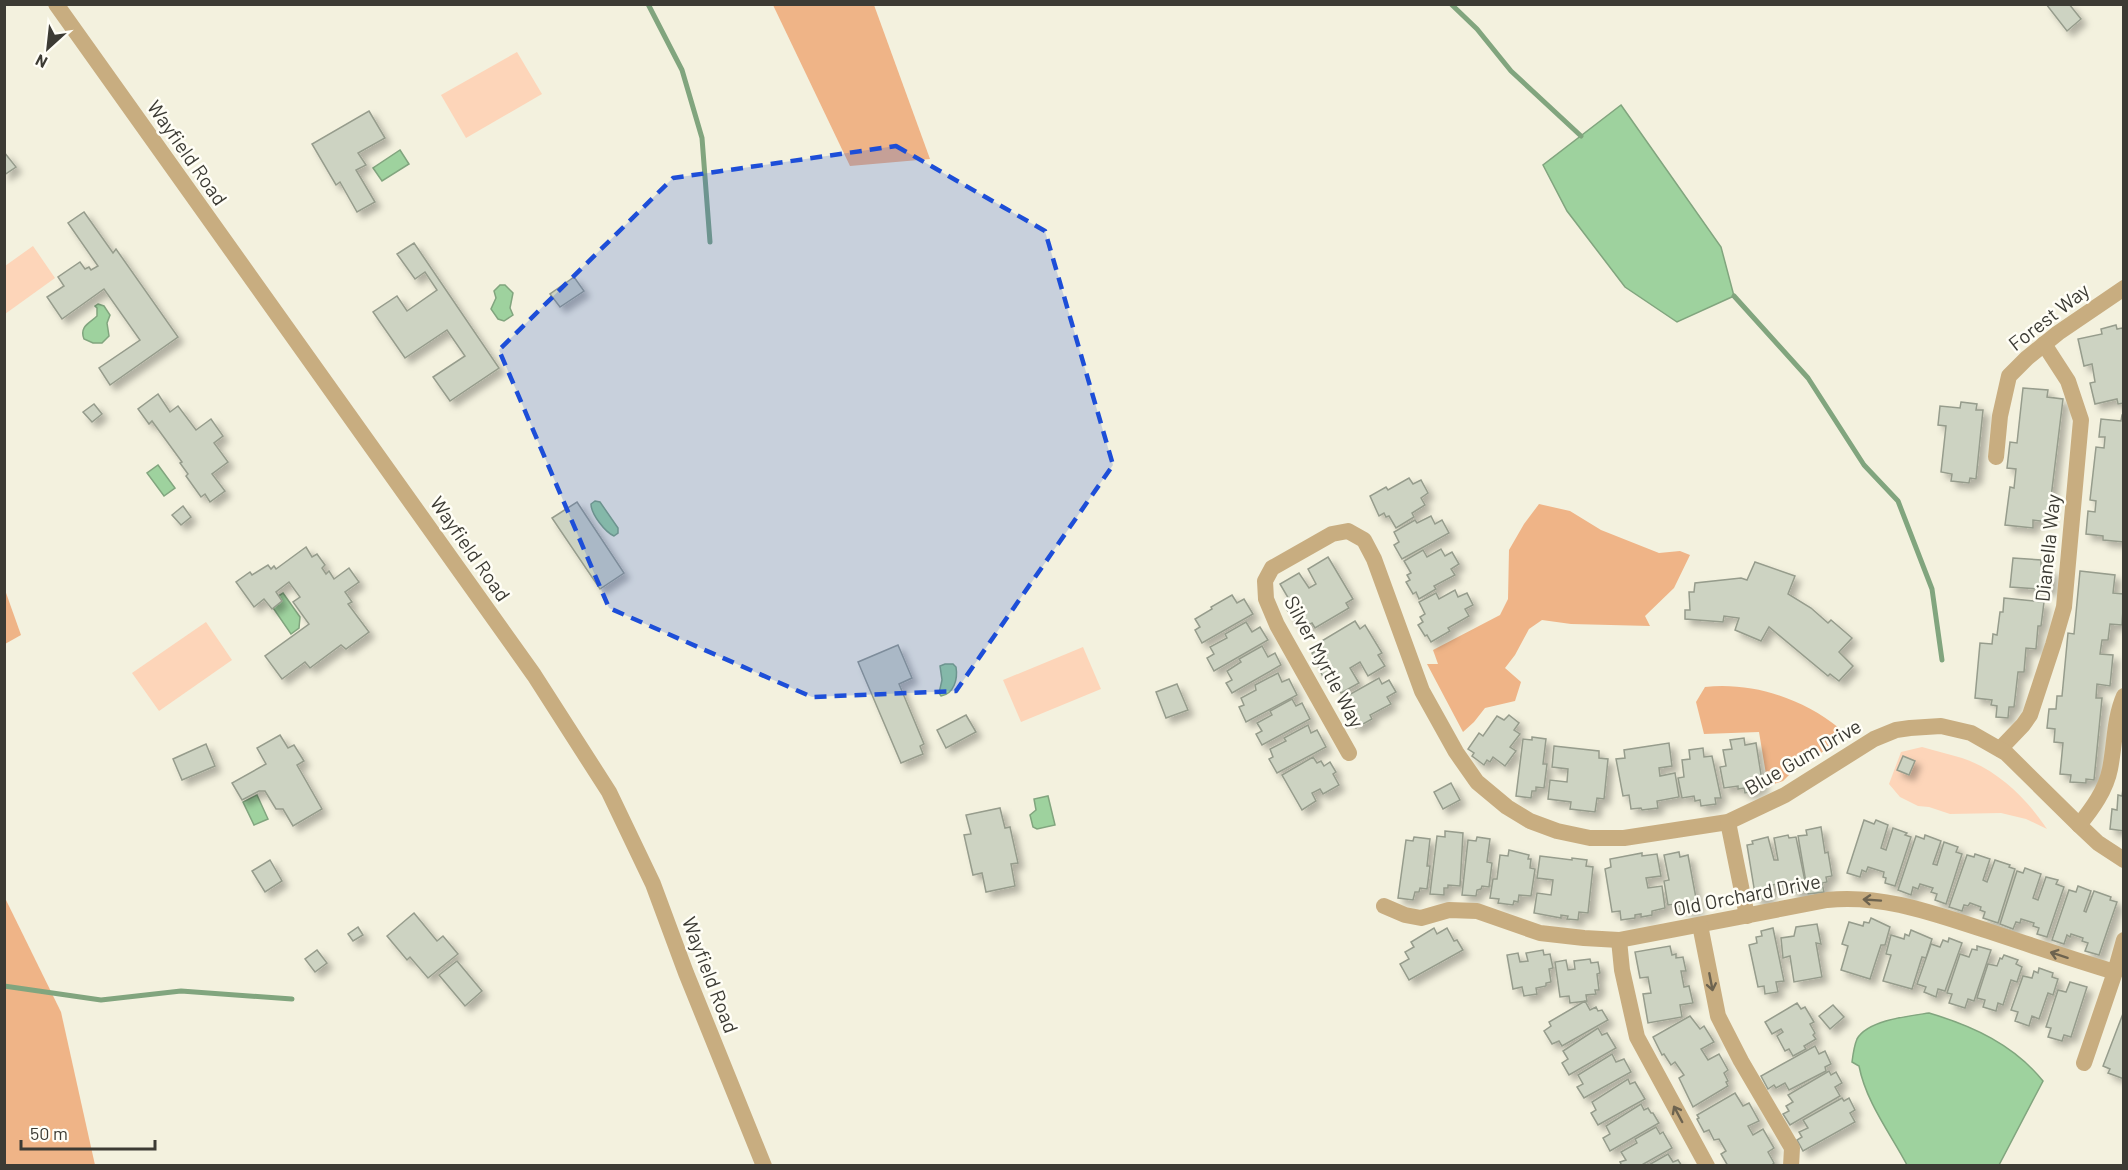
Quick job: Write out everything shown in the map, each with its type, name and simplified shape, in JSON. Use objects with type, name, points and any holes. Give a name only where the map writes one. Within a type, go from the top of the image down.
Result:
[{"type":"street","name":"Wayfield Road","points":[[56,4],[534,675],[609,792],[653,884],[686,973],[765,1166]]},
{"type":"street","name":"Forest Way","points":[[1996,457],[2000,416],[2010,376],[2044,344],[2121,295]]},
{"type":"street","name":"Dianella Way","points":[[2000,749],[2030,715],[2064,607],[2081,420],[2068,381],[2044,344]]},
{"type":"street","name":"Blue Gum Drive","points":[[1348,531],[1364,540],[1374,559],[1422,691],[1456,752],[1477,782],[1507,807],[1530,821],[1557,831],[1590,838],[1624,838],[1728,822],[1785,795],[1874,739],[1896,730],[1930,726],[1971,733],[2000,749],[2021,766],[2098,843],[2122,858]]},
{"type":"street","name":"Silver Myrtle Way","points":[[1348,531],[1332,534],[1272,568],[1265,581],[1266,599],[1277,626],[1349,753]]},
{"type":"street","points":[[2079,825],[2095,804],[2110,771],[2116,719],[2124,696]]},
{"type":"street","points":[[1728,822],[1747,916]]},
{"type":"street","name":"Old Orchard Drive","points":[[1384,906],[1405,915],[1421,918],[1449,910],[1477,911],[1540,933],[1584,939],[1619,940],[1827,900],[1884,901],[1936,915],[2115,972]]},
{"type":"street","points":[[1700,925],[1718,1016],[1741,1061],[1792,1148],[1791,1166]]},
{"type":"street","points":[[1619,940],[1622,970],[1637,1037],[1707,1166]]},
{"type":"street","points":[[2084,1063],[2124,940]]},
{"type":"highlighted area","points":[[896,146],[1045,231],[1113,465],[956,691],[812,697],[609,608],[499,350],[673,178]]},
{"type":"shaded area","points":[[773,5],[874,5],[930,159],[850,166]]},
{"type":"shaded area","points":[[517,52],[542,94],[466,138],[441,95]]},
{"type":"shaded area","points":[[1621,105],[1721,247],[1734,296],[1677,322],[1625,287],[1567,211],[1543,165]]},
{"type":"shaded area","points":[[400,150],[409,164],[382,181],[373,168]]},
{"type":"shaded area","points":[[33,246],[55,278],[5,314],[5,266]]},
{"type":"shaded area","points":[[500,285],[505,285],[513,293],[510,308],[513,315],[504,321],[498,319],[491,309],[496,298],[494,291]]},
{"type":"shaded area","points":[[98,304],[104,306],[110,315],[107,323],[109,336],[102,343],[93,343],[84,339],[83,331],[86,325],[97,316],[95,306]]},
{"type":"shaded area","points":[[158,465],[175,488],[164,496],[147,473]]},
{"type":"shaded area","points":[[595,501],[600,502],[618,528],[618,533],[614,536],[596,517],[591,504]]},
{"type":"shaded area","points":[[1539,504],[1570,511],[1601,530],[1659,553],[1680,551],[1690,555],[1674,588],[1645,616],[1650,626],[1571,624],[1542,620],[1529,629],[1505,668],[1521,682],[1515,701],[1485,708],[1463,732],[1427,664],[1438,664],[1433,650],[1500,615],[1508,599],[1509,550]]},
{"type":"shaded area","points":[[5,590],[21,635],[4,644]]},
{"type":"shaded area","points":[[283,593],[300,617],[299,628],[291,634],[269,602]]},
{"type":"shaded area","points":[[206,622],[232,660],[159,711],[132,673]]},
{"type":"shaded area","points":[[1083,647],[1101,689],[1021,722],[1003,680]]},
{"type":"shaded area","points":[[953,664],[956,667],[956,676],[952,689],[941,696],[939,693],[942,680],[940,666]]},
{"type":"shaded area","points":[[1705,687],[1741,687],[1776,694],[1809,708],[1839,728],[1833,744],[1796,768],[1783,781],[1768,786],[1759,732],[1704,734],[1696,702]]},
{"type":"shaded area","points":[[1922,747],[1962,758],[1988,770],[2021,797],[2047,829],[2026,819],[2001,813],[1950,814],[1918,806],[1900,797],[1889,784],[1901,752]]},
{"type":"shaded area","points":[[257,795],[268,819],[254,825],[243,802]]},
{"type":"shaded area","points":[[1048,796],[1055,825],[1037,829],[1033,827],[1030,815],[1036,810],[1034,799]]},
{"type":"shaded area","points":[[5,898],[61,1012],[95,1165],[5,1165]]},
{"type":"shaded area","points":[[1929,1013],[1992,1038],[2019,1057],[2043,1081],[1999,1165],[1907,1165],[1873,1105],[1859,1066],[1852,1062],[1857,1039],[1870,1027],[1890,1020]]},
{"type":"building","points":[[2046,4],[2069,4],[2081,19],[2067,31]]},
{"type":"building","points":[[369,111],[385,138],[358,153],[366,165],[356,170],[375,202],[357,212],[340,182],[336,185],[312,144]]},
{"type":"building","points":[[4,152],[16,167],[4,175]]},
{"type":"building","points":[[84,212],[113,253],[116,249],[178,337],[110,385],[99,368],[140,340],[104,289],[62,319],[47,297],[64,286],[58,277],[80,262],[85,269],[89,267],[91,270],[98,266],[68,223]]},
{"type":"building","points":[[414,243],[499,368],[450,401],[433,377],[465,356],[447,330],[405,358],[373,312],[397,296],[407,311],[437,290],[425,272],[415,279],[397,254]]},
{"type":"building","points":[[574,277],[584,291],[560,307],[550,294]]},
{"type":"building","points":[[2116,325],[2117,329],[2122,328],[2124,332],[2124,403],[2118,404],[2117,399],[2095,404],[2090,383],[2095,382],[2092,364],[2084,366],[2078,339],[2102,334],[2101,329]]},
{"type":"building","points":[[2023,388],[2048,390],[2047,397],[2063,399],[2048,522],[2033,520],[2033,528],[2005,525],[2010,487],[2014,488],[2016,469],[2007,468],[2010,442],[2017,443]]},
{"type":"building","points":[[158,394],[170,412],[178,406],[196,430],[211,419],[223,436],[214,443],[228,462],[212,474],[225,491],[210,502],[205,494],[201,497],[186,476],[188,474],[180,463],[182,462],[152,421],[149,424],[138,409]]},
{"type":"building","points":[[1961,402],[1977,404],[1976,410],[1983,410],[1976,479],[1970,478],[1969,483],[1951,481],[1952,474],[1941,472],[1946,426],[1938,425],[1940,406],[1960,408]]},
{"type":"building","points":[[94,404],[102,414],[92,422],[83,412]]},
{"type":"building","points":[[2124,415],[2124,542],[2103,540],[2103,536],[2086,534],[2088,511],[2095,512],[2096,501],[2090,500],[2096,447],[2104,448],[2105,437],[2099,437],[2101,419],[2121,421]]},
{"type":"building","points":[[1409,478],[1413,484],[1421,480],[1428,493],[1421,498],[1425,505],[1412,513],[1414,517],[1396,528],[1389,516],[1386,517],[1384,513],[1379,516],[1370,496],[1386,487],[1388,490]]},
{"type":"building","points":[[577,502],[624,573],[600,589],[552,518]]},
{"type":"building","points":[[183,506],[191,517],[181,525],[172,515]]},
{"type":"building","points":[[1431,516],[1435,524],[1442,520],[1449,533],[1402,559],[1394,545],[1399,542],[1394,532],[1415,520],[1417,523]]},
{"type":"building","points":[[306,547],[312,557],[317,554],[325,565],[322,568],[326,574],[329,571],[334,579],[349,568],[359,582],[345,592],[352,602],[348,604],[369,632],[346,649],[341,645],[310,668],[305,662],[282,679],[265,656],[309,624],[293,602],[300,597],[289,582],[276,592],[282,601],[272,609],[264,599],[254,607],[236,582],[250,572],[252,575],[268,565],[271,569],[274,566],[276,569]]},
{"type":"building","points":[[1441,549],[1445,556],[1452,552],[1459,564],[1451,569],[1455,575],[1434,586],[1436,589],[1419,599],[1416,592],[1413,594],[1406,582],[1410,580],[1407,575],[1411,573],[1404,561],[1423,550],[1427,557]]},
{"type":"building","points":[[1328,557],[1353,599],[1346,603],[1349,608],[1315,628],[1312,623],[1301,629],[1287,610],[1293,606],[1280,584],[1299,573],[1309,588],[1316,584],[1308,569]]},
{"type":"building","points":[[2013,558],[2041,560],[2041,569],[2052,570],[2051,590],[2010,587]]},
{"type":"building","points":[[1755,562],[1795,576],[1788,594],[1811,608],[1828,623],[1831,620],[1852,638],[1839,652],[1853,666],[1839,681],[1830,674],[1828,676],[1769,627],[1761,641],[1735,630],[1739,618],[1724,616],[1723,622],[1685,619],[1685,610],[1690,610],[1689,592],[1694,592],[1695,583],[1741,578],[1747,580]]},
{"type":"building","points":[[2080,571],[2115,575],[2113,593],[2124,594],[2122,625],[2110,624],[2108,640],[2102,640],[2100,654],[2113,655],[2110,686],[2097,684],[2096,698],[2102,698],[2094,780],[2086,779],[2086,783],[2070,782],[2071,775],[2060,774],[2063,743],[2054,742],[2055,729],[2047,728],[2049,709],[2056,709],[2057,696],[2062,696],[2068,633],[2074,634]]},
{"type":"building","points":[[1455,590],[1458,597],[1467,593],[1473,605],[1465,609],[1469,616],[1448,628],[1450,631],[1431,642],[1418,625],[1423,622],[1420,617],[1425,614],[1419,602],[1436,593],[1439,599]]},
{"type":"building","points":[[1232,595],[1237,603],[1244,599],[1253,614],[1202,643],[1195,630],[1200,627],[1195,619]]},
{"type":"building","points":[[2004,598],[2044,602],[2041,626],[2038,626],[2036,649],[2026,648],[2024,672],[2018,672],[2014,707],[2009,707],[2008,718],[1996,717],[1997,706],[1991,705],[1992,700],[1975,698],[1980,643],[1992,644],[1993,634],[1997,635]]},
{"type":"building","points":[[1355,621],[1360,629],[1365,625],[1382,653],[1378,655],[1385,666],[1368,676],[1360,662],[1350,668],[1359,683],[1341,693],[1329,673],[1323,677],[1312,653],[1323,647],[1320,642]]},
{"type":"building","points":[[1246,622],[1252,632],[1260,627],[1268,640],[1214,671],[1207,658],[1214,654],[1210,647],[1227,638],[1225,634]]},
{"type":"building","points":[[898,645],[912,678],[899,684],[924,744],[920,746],[923,754],[901,763],[858,662]]},
{"type":"building","points":[[1262,646],[1268,657],[1275,653],[1281,665],[1232,693],[1226,683],[1232,680],[1227,671],[1241,662],[1239,659]]},
{"type":"building","points":[[1278,673],[1282,682],[1289,679],[1297,695],[1246,722],[1239,707],[1244,705],[1241,698],[1256,690],[1255,685]]},
{"type":"building","points":[[1379,678],[1382,684],[1389,680],[1396,692],[1387,697],[1391,704],[1370,715],[1372,719],[1356,728],[1344,711],[1348,709],[1345,704],[1350,701],[1347,696]]},
{"type":"building","points":[[1177,684],[1188,710],[1166,718],[1156,692]]},
{"type":"building","points":[[1292,699],[1296,706],[1302,703],[1310,719],[1262,745],[1256,734],[1262,731],[1257,723],[1272,715],[1270,711]]},
{"type":"building","points":[[966,715],[976,732],[946,748],[937,730]]},
{"type":"building","points":[[1509,715],[1519,723],[1514,730],[1520,734],[1510,747],[1516,751],[1505,766],[1493,757],[1484,765],[1472,756],[1474,753],[1468,749],[1479,733],[1483,736],[1497,716],[1504,720]]},
{"type":"building","points":[[1308,725],[1311,733],[1317,730],[1326,747],[1277,773],[1269,759],[1273,757],[1270,749],[1286,741],[1284,738]]},
{"type":"building","points":[[280,735],[288,748],[294,745],[304,761],[297,765],[322,809],[293,826],[283,809],[276,809],[265,791],[259,791],[242,800],[232,783],[266,764],[257,748]]},
{"type":"building","points":[[1532,737],[1546,739],[1543,764],[1547,764],[1544,788],[1536,787],[1536,791],[1532,791],[1531,798],[1516,796],[1523,739],[1532,740]]},
{"type":"building","points":[[1744,738],[1745,745],[1756,743],[1763,787],[1756,788],[1757,791],[1745,793],[1744,788],[1738,789],[1738,786],[1724,788],[1720,767],[1726,766],[1723,750],[1732,749],[1730,740]]},
{"type":"building","points":[[1669,743],[1672,766],[1659,768],[1660,776],[1675,773],[1679,797],[1657,801],[1658,808],[1631,809],[1629,795],[1623,796],[1616,759],[1625,758],[1624,750]]},
{"type":"building","points":[[206,744],[215,766],[182,780],[173,759]]},
{"type":"building","points":[[1554,746],[1599,751],[1599,758],[1608,759],[1604,799],[1597,798],[1595,812],[1570,809],[1571,802],[1548,799],[1550,780],[1567,782],[1568,769],[1552,767]]},
{"type":"building","points":[[1703,748],[1704,757],[1712,756],[1721,798],[1715,798],[1716,804],[1701,806],[1700,800],[1695,801],[1694,796],[1682,798],[1678,778],[1684,777],[1682,760],[1690,759],[1689,750]]},
{"type":"building","points":[[1903,756],[1915,761],[1909,775],[1897,770]]},
{"type":"building","points":[[1313,757],[1317,763],[1321,761],[1324,766],[1330,762],[1336,772],[1333,774],[1339,785],[1323,794],[1320,789],[1312,793],[1316,801],[1302,810],[1282,775]]},
{"type":"building","points":[[2124,782],[2124,831],[2110,829],[2112,809],[2117,810],[2118,795],[2122,796]]},
{"type":"building","points":[[1451,783],[1460,800],[1443,809],[1434,792]]},
{"type":"building","points":[[1000,808],[1005,828],[1010,827],[1018,863],[1011,864],[1015,886],[986,892],[982,873],[973,875],[964,835],[971,834],[966,815]]},
{"type":"building","points":[[1864,820],[1874,824],[1876,820],[1888,825],[1881,848],[1886,850],[1893,828],[1911,837],[1895,886],[1885,883],[1884,872],[1868,867],[1866,872],[1862,870],[1860,877],[1847,873]]},
{"type":"building","points":[[1821,827],[1832,876],[1826,877],[1827,882],[1822,883],[1824,892],[1808,894],[1798,836],[1807,835],[1806,830]]},
{"type":"building","points":[[1445,831],[1463,833],[1460,886],[1448,885],[1448,888],[1444,888],[1444,895],[1430,894],[1437,836],[1445,837]]},
{"type":"building","points":[[1788,835],[1789,838],[1796,837],[1807,891],[1794,893],[1792,886],[1787,887],[1787,883],[1772,885],[1773,890],[1768,890],[1769,898],[1756,900],[1747,845],[1753,844],[1752,841],[1768,837],[1774,860],[1778,860],[1774,838]]},
{"type":"building","points":[[1925,835],[1941,841],[1933,864],[1937,865],[1944,842],[1958,847],[1956,852],[1962,854],[1946,904],[1935,900],[1937,894],[1931,892],[1933,888],[1920,884],[1918,889],[1913,887],[1911,895],[1898,890],[1916,836],[1924,839]]},
{"type":"building","points":[[1414,837],[1430,839],[1427,889],[1420,888],[1419,892],[1415,892],[1413,900],[1398,898],[1406,840],[1413,841]]},
{"type":"building","points":[[1477,837],[1490,839],[1487,862],[1492,863],[1489,887],[1482,886],[1477,890],[1476,896],[1462,895],[1468,840],[1476,841]]},
{"type":"building","points":[[1509,850],[1529,855],[1530,868],[1535,869],[1531,896],[1519,895],[1518,902],[1514,901],[1513,905],[1498,903],[1499,899],[1490,898],[1493,879],[1497,879],[1500,855],[1508,856]]},
{"type":"building","points":[[1679,852],[1680,857],[1688,855],[1698,909],[1685,911],[1684,905],[1677,907],[1676,904],[1668,905],[1664,881],[1669,880],[1664,855]]},
{"type":"building","points":[[1642,853],[1642,856],[1657,854],[1661,876],[1646,878],[1648,888],[1662,886],[1665,908],[1652,911],[1652,915],[1641,917],[1641,914],[1635,915],[1635,918],[1621,920],[1620,911],[1612,912],[1605,869],[1611,867],[1610,859]]},
{"type":"building","points":[[1975,854],[1990,859],[1983,880],[1987,882],[1995,860],[2015,869],[1998,923],[1983,918],[1985,912],[1980,910],[1981,907],[1970,903],[1968,906],[1964,905],[1962,911],[1949,907],[1967,855],[1974,857]]},
{"type":"building","points":[[1540,856],[1587,860],[1586,866],[1593,867],[1588,913],[1579,912],[1578,920],[1567,919],[1568,916],[1561,915],[1561,918],[1534,913],[1537,893],[1551,895],[1553,880],[1537,878]]},
{"type":"building","points":[[270,860],[282,881],[265,892],[252,871]]},
{"type":"building","points":[[2025,868],[2041,874],[2033,898],[2038,900],[2046,877],[2058,880],[2056,884],[2064,887],[2047,937],[2037,934],[2039,928],[2033,926],[2034,923],[2021,919],[2020,923],[2016,922],[2013,929],[2000,924],[2017,871],[2023,873]]},
{"type":"building","points":[[2078,886],[2091,891],[2084,911],[2086,912],[2094,891],[2111,897],[2110,900],[2117,902],[2099,955],[2085,951],[2088,943],[2082,941],[2083,938],[2071,934],[2070,937],[2067,935],[2064,944],[2052,940],[2069,890],[2076,892]]},
{"type":"building","points":[[414,913],[437,941],[443,936],[458,954],[428,978],[410,957],[407,960],[387,936]]},
{"type":"building","points":[[1871,918],[1890,927],[1885,945],[1881,945],[1870,979],[1841,970],[1848,946],[1842,944],[1849,922],[1863,926],[1864,922],[1869,923]]},
{"type":"building","points":[[1817,924],[1821,944],[1816,943],[1822,977],[1794,982],[1790,956],[1783,958],[1781,938],[1794,936],[1796,927]]},
{"type":"building","points":[[358,927],[363,935],[353,941],[348,934]]},
{"type":"building","points":[[1434,928],[1437,934],[1447,928],[1454,941],[1457,940],[1463,950],[1409,980],[1400,964],[1409,959],[1405,952],[1414,947],[1411,942]]},
{"type":"building","points":[[1773,928],[1784,981],[1776,982],[1778,992],[1765,994],[1764,986],[1758,987],[1749,945],[1757,943],[1756,937],[1762,936],[1761,931]]},
{"type":"building","points":[[1911,930],[1932,939],[1926,958],[1922,957],[1912,989],[1883,981],[1891,955],[1886,954],[1891,935],[1904,939],[1905,934],[1909,936]]},
{"type":"building","points":[[1949,938],[1962,943],[1945,991],[1938,989],[1936,997],[1924,992],[1926,987],[1917,984],[1931,944],[1940,947],[1943,940],[1948,942]]},
{"type":"building","points":[[1670,946],[1672,955],[1676,954],[1676,958],[1683,957],[1686,971],[1681,971],[1684,987],[1689,986],[1693,1003],[1680,1005],[1682,1017],[1648,1023],[1643,994],[1651,993],[1648,977],[1640,978],[1635,952]]},
{"type":"building","points":[[1977,946],[1991,950],[1974,1001],[1968,999],[1965,1008],[1949,1003],[1952,994],[1947,993],[1960,954],[1969,957],[1972,949],[1977,950]]},
{"type":"building","points":[[317,950],[327,963],[315,972],[305,959]]},
{"type":"building","points":[[1543,950],[1544,955],[1550,954],[1553,968],[1549,969],[1551,982],[1546,983],[1546,986],[1536,988],[1537,994],[1524,996],[1522,987],[1513,989],[1507,955],[1518,953],[1520,962],[1528,961],[1526,953]]},
{"type":"building","points":[[2004,955],[2018,960],[2016,964],[2022,967],[2017,982],[2011,980],[2003,1005],[1998,1003],[1996,1011],[1983,1007],[1985,1000],[1977,998],[1988,964],[1997,966]]},
{"type":"building","points":[[1590,959],[1591,963],[1598,962],[1600,973],[1597,974],[1599,990],[1595,990],[1596,994],[1586,995],[1587,1001],[1570,1003],[1569,996],[1560,997],[1555,962],[1566,960],[1568,970],[1575,969],[1574,961]]},
{"type":"building","points":[[457,961],[482,991],[465,1006],[439,975]]},
{"type":"building","points":[[2039,968],[2053,973],[2052,977],[2058,979],[2053,995],[2048,993],[2039,1019],[2032,1016],[2029,1026],[2015,1021],[2018,1012],[2011,1010],[2023,976],[2032,978],[2034,971],[2038,973]]},
{"type":"building","points":[[2070,982],[2087,987],[2071,1037],[2064,1035],[2062,1041],[2048,1037],[2051,1028],[2046,1027],[2058,990],[2066,992]]},
{"type":"building","points":[[1585,1001],[1590,1010],[1596,1007],[1598,1011],[1602,1010],[1608,1020],[1562,1046],[1559,1041],[1552,1044],[1544,1031],[1551,1026],[1549,1022]]},
{"type":"building","points":[[1797,1003],[1801,1009],[1805,1007],[1814,1022],[1810,1024],[1816,1039],[1804,1046],[1806,1049],[1793,1056],[1789,1049],[1785,1051],[1777,1036],[1783,1032],[1781,1029],[1772,1034],[1765,1022]]},
{"type":"building","points":[[1833,1005],[1844,1017],[1830,1029],[1819,1016]]},
{"type":"building","points":[[2124,1011],[2124,1079],[2108,1073],[2110,1069],[2103,1066]]},
{"type":"building","points":[[1690,1016],[1700,1029],[1704,1026],[1714,1042],[1701,1049],[1708,1060],[1719,1054],[1728,1070],[1724,1073],[1728,1086],[1693,1107],[1679,1078],[1684,1075],[1675,1062],[1671,1065],[1664,1054],[1662,1055],[1653,1037]]},
{"type":"building","points":[[1598,1028],[1602,1035],[1607,1033],[1616,1048],[1569,1075],[1562,1063],[1568,1059],[1563,1051]]},
{"type":"building","points":[[1815,1046],[1819,1054],[1825,1051],[1831,1064],[1825,1067],[1826,1071],[1789,1090],[1785,1083],[1768,1089],[1761,1076]]},
{"type":"building","points":[[1612,1054],[1616,1062],[1624,1059],[1631,1072],[1584,1098],[1577,1087],[1583,1084],[1578,1075]]},
{"type":"building","points":[[1829,1071],[1831,1075],[1836,1072],[1842,1083],[1835,1087],[1840,1096],[1790,1125],[1783,1114],[1789,1111],[1786,1106],[1793,1102],[1788,1095]]},
{"type":"building","points":[[1628,1079],[1630,1084],[1635,1082],[1645,1099],[1598,1125],[1591,1113],[1596,1110],[1592,1102]]},
{"type":"building","points":[[1735,1093],[1743,1106],[1749,1103],[1759,1121],[1748,1126],[1753,1135],[1763,1129],[1774,1148],[1768,1152],[1774,1163],[1771,1166],[1728,1166],[1721,1154],[1726,1151],[1719,1139],[1714,1140],[1709,1130],[1704,1132],[1697,1119],[1699,1118],[1697,1115]]},
{"type":"building","points":[[1842,1098],[1844,1101],[1849,1098],[1855,1110],[1850,1113],[1855,1122],[1803,1151],[1797,1140],[1802,1137],[1799,1132],[1808,1128],[1803,1120]]},
{"type":"building","points":[[1641,1104],[1644,1110],[1648,1108],[1653,1113],[1659,1123],[1610,1151],[1603,1138],[1610,1134],[1606,1126]]},
{"type":"building","points":[[1656,1127],[1660,1134],[1663,1132],[1672,1148],[1640,1166],[1622,1166],[1620,1162],[1626,1160],[1621,1152],[1637,1143],[1635,1139]]},
{"type":"building","points":[[1668,1154],[1673,1162],[1678,1160],[1682,1166],[1647,1166]]},
{"type":"waterway","points":[[648,4],[682,70],[702,138],[710,242]]},
{"type":"waterway","points":[[1451,4],[1477,29],[1511,71],[1581,136]]},
{"type":"waterway","points":[[1734,296],[1808,378],[1864,465],[1898,501],[1932,589],[1942,660]]},
{"type":"waterway","points":[[4,986],[101,1000],[181,991],[292,999]]}]
